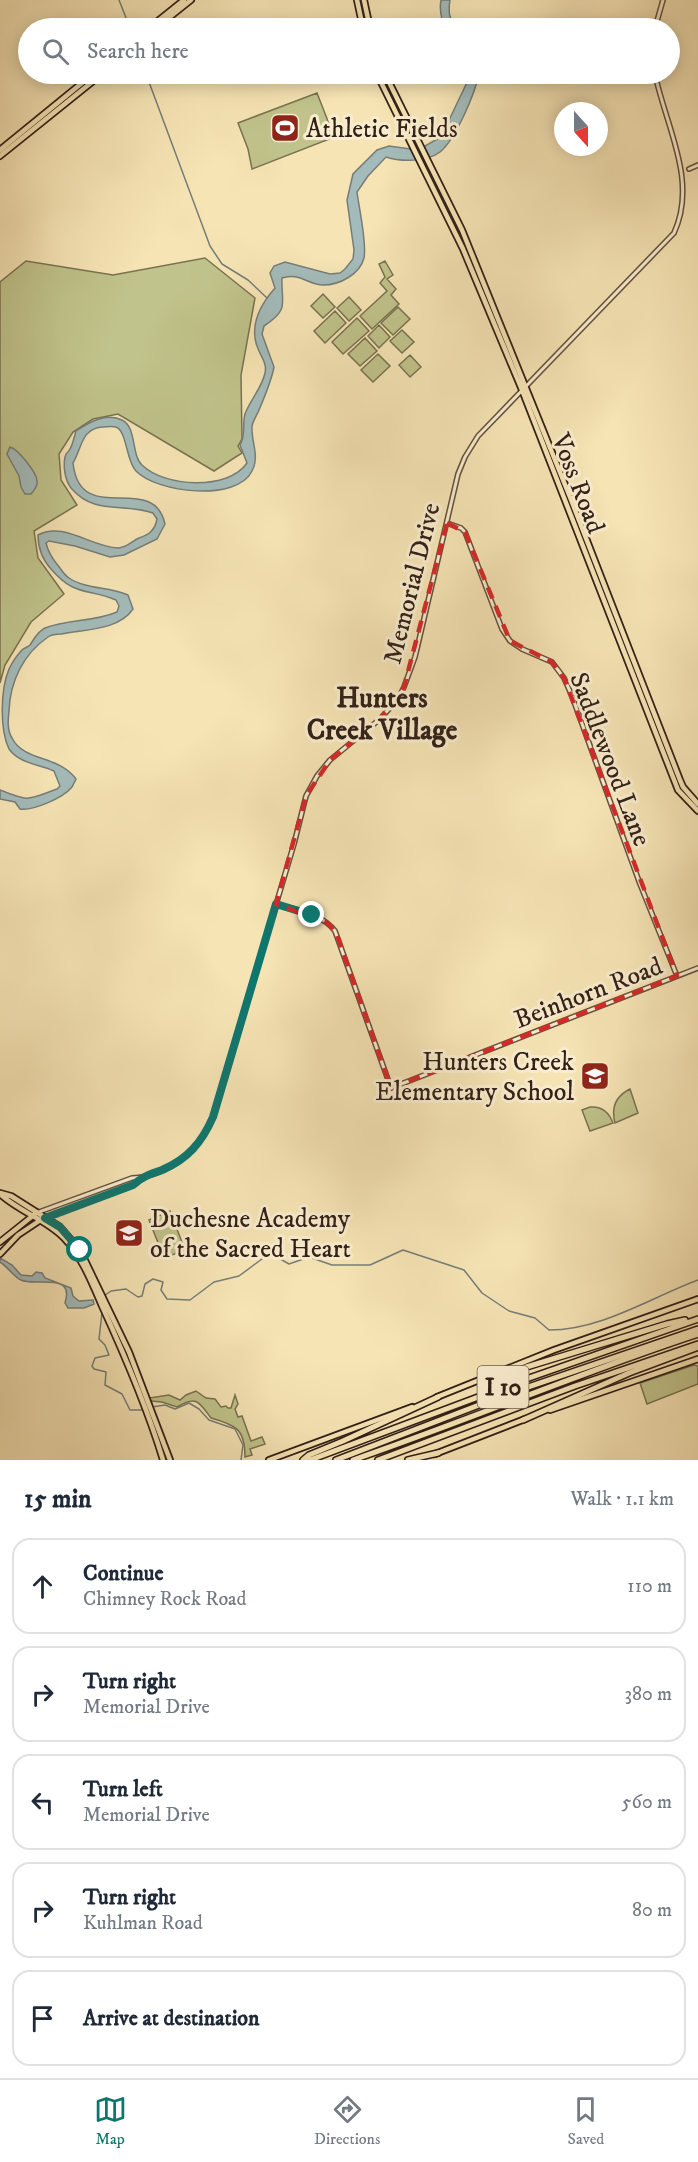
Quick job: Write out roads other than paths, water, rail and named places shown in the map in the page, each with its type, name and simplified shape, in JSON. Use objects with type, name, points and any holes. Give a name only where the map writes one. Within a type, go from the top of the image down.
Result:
[{"type":"highway","points":[[503,1372],[520,1369],[667,1324],[698,1318]]},
{"type":"highway","name":"I 10","points":[[310,1460],[698,1318]]},
{"type":"highway","points":[[336,1460],[505,1395],[698,1329]]},
{"type":"highway","points":[[353,1460],[452,1425],[626,1358],[698,1334]]},
{"type":"highway","points":[[523,1420],[698,1345]]},
{"type":"highway","name":"I 10","points":[[378,1460],[584,1383],[698,1345]]},
{"type":"highway","points":[[303,1460],[309,1455],[438,1397]]},
{"type":"highway","points":[[408,1460],[438,1453]]},
{"type":"main road","points":[[162,18],[184,0]]},
{"type":"main road","points":[[168,18],[191,0]]},
{"type":"main road","points":[[357,0],[361,18]]},
{"type":"main road","points":[[364,0],[368,18]]},
{"type":"main road","points":[[0,156],[82,84]]},
{"type":"main road","points":[[0,150],[89,84]]},
{"type":"main road","name":"Voss Road","points":[[381,84],[480,283]]},
{"type":"main road","name":"Voss Road","points":[[390,84],[454,216],[524,388],[677,781],[685,799],[698,812]]},
{"type":"main road","points":[[394,112],[399,104]]},
{"type":"main road","points":[[448,218],[454,216]]},
{"type":"main road","name":"Voss Road","points":[[677,781],[698,804]]},
{"type":"main road","points":[[0,1193],[42,1219],[60,1227],[71,1239],[113,1324],[170,1460]]},
{"type":"main road","name":"Memorial Drive","points":[[0,1242],[35,1214]]},
{"type":"main road","name":"Memorial Drive","points":[[2,1252],[18,1235],[42,1219]]},
{"type":"main road","points":[[269,1460],[503,1372],[570,1344],[698,1299]]},
{"type":"main road","points":[[419,1460],[523,1420],[698,1359]]},
{"type":"main road","points":[[162,1445],[164,1460]]},
{"type":"street","points":[[658,18],[663,0]]},
{"type":"street","points":[[658,84],[682,149]]},
{"type":"street","points":[[690,173],[689,168],[698,165]]},
{"type":"street","name":"Memorial Drive","points":[[35,1214],[132,1178],[142,1177],[177,1162],[190,1153],[206,1132],[213,1117],[306,796],[317,776],[330,760],[390,710],[404,687],[415,657],[458,474],[472,445],[478,436],[674,234],[687,208]]},
{"type":"street","name":"Saddlewood Lane","points":[[447,523],[465,532],[493,610],[510,641],[552,662],[564,678],[677,976]]},
{"type":"street","name":"Beinhorn Road","points":[[276,904],[321,918],[335,931],[391,1088],[698,968]]},
{"type":"street","name":"Memorial Drive","points":[[42,1219],[133,1185],[142,1177]]},
{"type":"water","points":[[441,0],[450,0],[451,18],[442,18]]},
{"type":"water","points":[[466,84],[476,84],[458,127],[440,152],[421,159],[399,160],[386,157],[357,192],[365,252],[362,264],[354,274],[342,281],[323,285],[293,277],[282,278],[281,310],[264,326],[262,334],[274,367],[268,389],[252,426],[255,460],[252,471],[244,481],[230,487],[196,491],[161,485],[146,479],[136,471],[122,434],[116,427],[102,427],[86,435],[73,463],[78,482],[89,493],[102,497],[147,501],[158,509],[165,524],[157,539],[124,555],[110,557],[75,546],[49,541],[46,543],[53,559],[68,577],[75,582],[128,595],[133,609],[127,616],[110,625],[49,636],[25,660],[15,679],[10,700],[8,721],[10,735],[17,746],[61,766],[76,779],[72,787],[62,795],[32,808],[20,809],[15,802],[0,799],[0,790],[28,798],[60,786],[54,771],[24,761],[9,749],[4,732],[3,699],[6,678],[13,662],[45,628],[108,615],[117,612],[119,606],[116,600],[74,588],[59,578],[43,557],[38,535],[48,531],[57,531],[108,547],[121,548],[149,534],[157,519],[153,513],[142,510],[109,507],[90,502],[80,497],[71,488],[66,477],[64,461],[76,431],[104,418],[122,420],[130,429],[136,455],[142,465],[165,478],[196,483],[211,482],[238,472],[247,463],[240,445],[243,438],[245,414],[265,373],[265,364],[256,342],[255,325],[260,309],[275,288],[270,273],[274,266],[285,262],[330,274],[340,273],[353,259],[354,250],[347,200],[353,174],[377,150],[389,146],[418,150],[441,137]]},
{"type":"water","points":[[10,447],[31,467],[36,477],[37,485],[31,494],[25,494],[21,487],[19,476],[7,454]]},
{"type":"water","points":[[0,1258],[12,1265],[21,1275],[32,1276],[36,1272],[42,1273],[45,1278],[71,1288],[73,1296],[79,1301],[93,1300],[94,1304],[84,1308],[68,1308],[65,1303],[67,1293],[64,1287],[52,1282],[21,1280],[0,1262]]},
{"type":"waterway","points":[[119,0],[126,18]]},
{"type":"waterway","points":[[150,84],[210,246],[222,264],[248,280],[267,298]]},
{"type":"waterway","points":[[104,1296],[111,1291],[126,1289],[138,1297],[142,1296],[145,1284],[153,1279],[163,1282],[161,1290],[167,1299],[190,1300],[214,1282],[239,1276],[270,1253],[289,1264],[309,1257],[332,1265],[370,1265],[403,1250],[464,1270],[482,1293],[509,1311],[535,1318],[549,1330],[568,1329],[606,1319],[698,1280]]},
{"type":"waterway","points":[[101,1308],[99,1339],[105,1345],[109,1355],[95,1358],[92,1366],[94,1369],[106,1372],[105,1385],[122,1394],[130,1410],[145,1410]]},
{"type":"waterway","points":[[152,1407],[165,1405],[175,1409],[189,1403],[199,1409],[209,1420],[235,1429],[243,1445],[241,1460]]},
{"type":"place","name":"Athletic Fields","points":[[285,128]]},
{"type":"place","name":"Hunters Creek Elementary School","points":[[595,1076]]},
{"type":"place","name":"Duchesne Academy of the Sacred Heart","points":[[129,1233]]},
{"type":"district","name":"Hunters Creek Village","points":[[382,713]]}]
